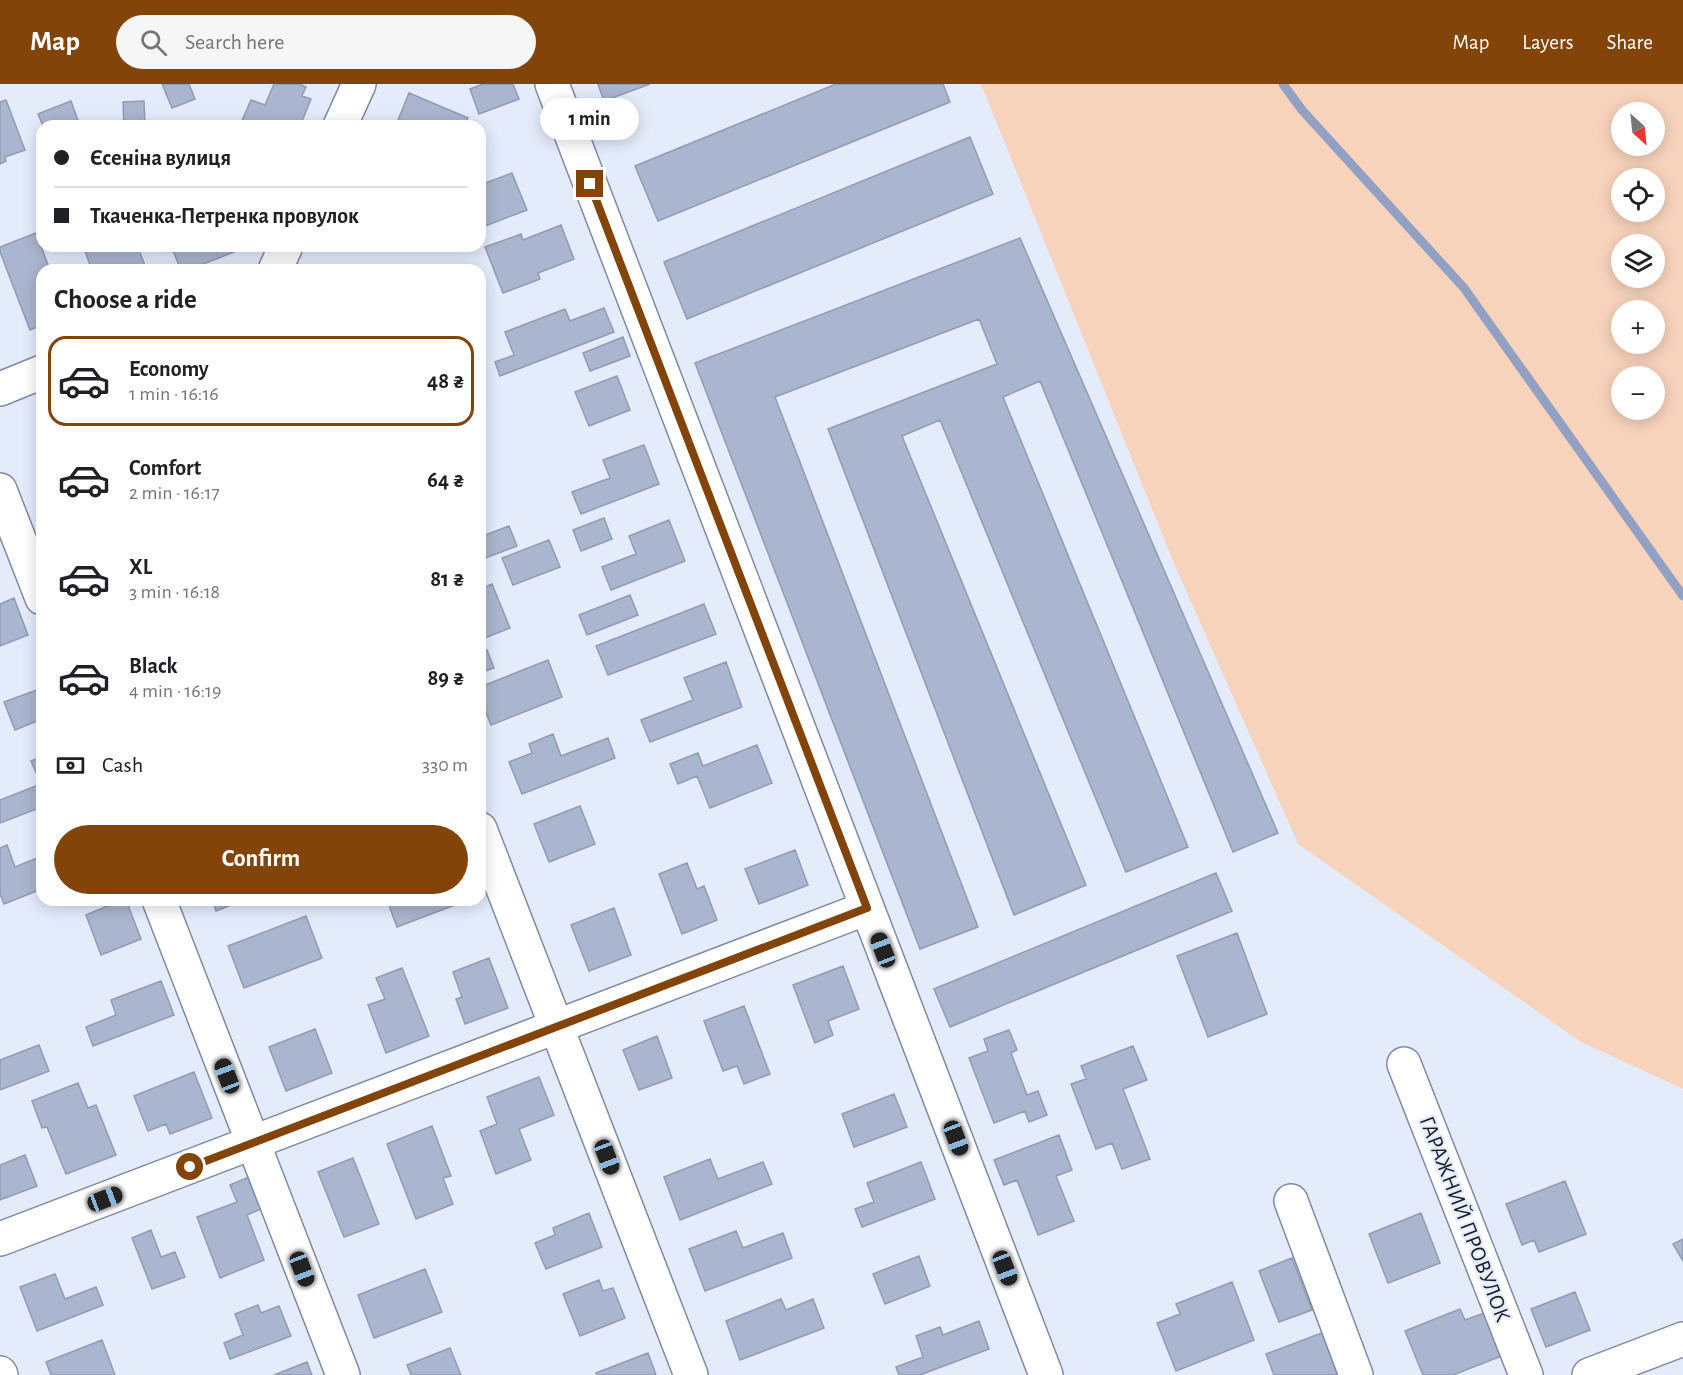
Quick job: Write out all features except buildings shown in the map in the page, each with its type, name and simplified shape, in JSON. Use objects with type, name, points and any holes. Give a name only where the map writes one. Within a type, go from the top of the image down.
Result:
[{"type":"street","points":[[343,120],[358,84]]},
{"type":"street","points":[[552,84],[1046,1375]]},
{"type":"street","points":[[0,389],[36,374]]},
{"type":"street","points":[[0,490],[36,583]]},
{"type":"street","points":[[486,845],[691,1375]]},
{"type":"street","points":[[161,906],[343,1375]]},
{"type":"street","points":[[0,1239],[867,908]]},
{"type":"street","name":"ГАРАЖНИЙ ПРОВУЛОК","points":[[1404,1064],[1526,1375]]},
{"type":"street","points":[[1292,1201],[1356,1375]]},
{"type":"street","points":[[1589,1375],[1681,1347]]},
{"type":"shaded area","points":[[981,84],[1683,84],[1683,1089],[1581,1042],[1298,844],[1173,561]]},
{"type":"waterway","points":[[1283,84],[1302,110],[1464,288],[1683,596]]},
{"type":"route","points":[[190,1167],[867,908],[590,184]]}]
